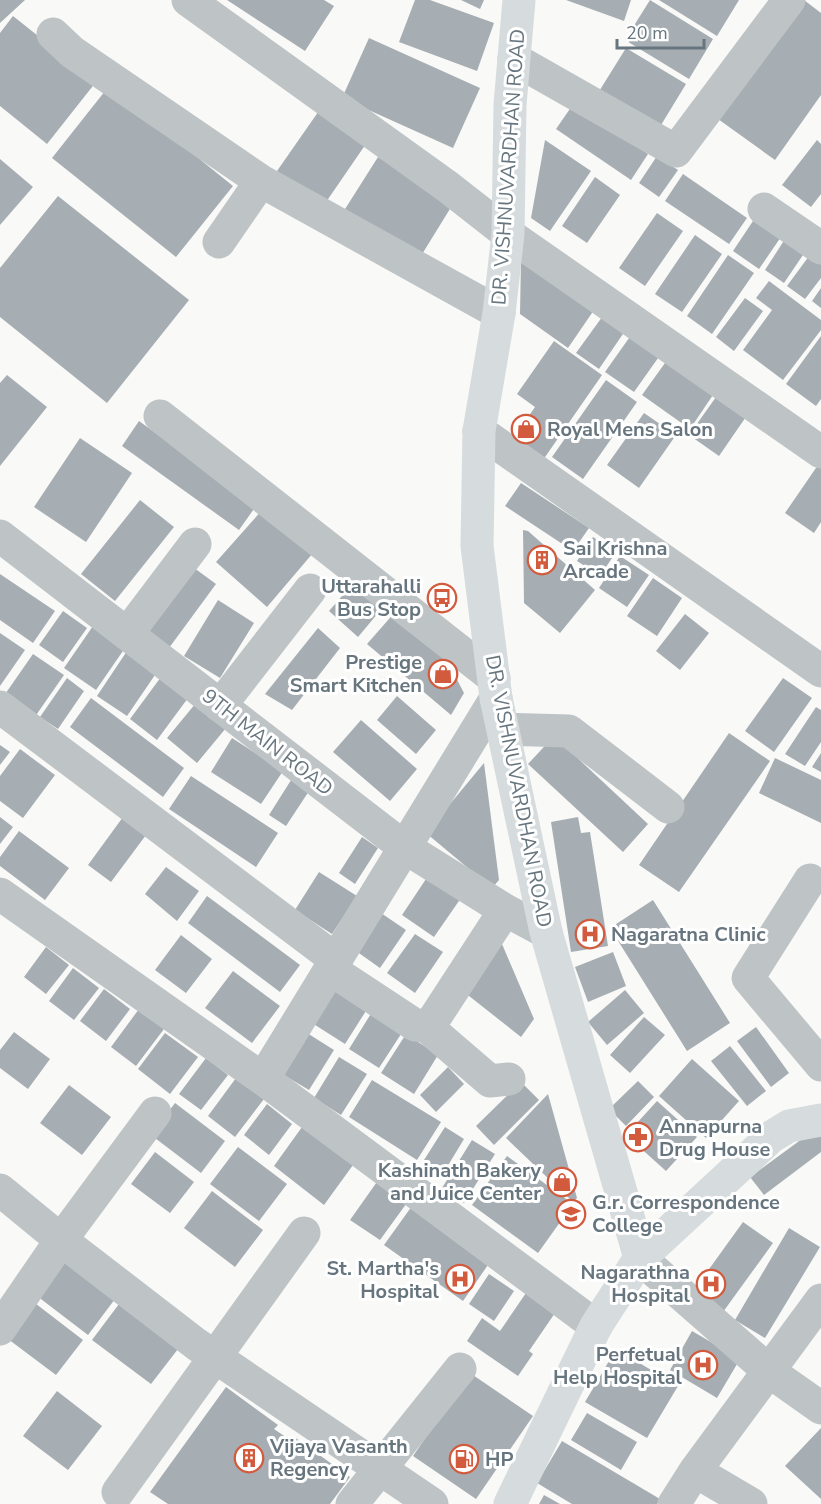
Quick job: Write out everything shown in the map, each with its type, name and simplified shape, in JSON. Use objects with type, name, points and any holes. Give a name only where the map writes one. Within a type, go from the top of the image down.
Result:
[{"type":"main road","name":"DR. VISHNUVARDHAN ROAD","points":[[519,0],[510,105],[508,234],[499,313],[479,431],[477,546],[495,688],[546,932],[640,1258]]},
{"type":"main road","points":[[510,1504],[596,1326],[640,1258],[771,1137],[789,1126],[821,1120]]},
{"type":"street","points":[[188,0],[448,187],[508,234],[821,452]]},
{"type":"street","points":[[514,59],[676,151],[789,0]]},
{"type":"street","points":[[53,34],[72,52],[261,181],[499,313]]},
{"type":"street","points":[[219,242],[261,181]]},
{"type":"street","points":[[764,209],[821,248]]},
{"type":"street","points":[[160,416],[495,688],[404,847],[263,1079]]},
{"type":"street","points":[[479,431],[821,671]]},
{"type":"street","name":"9TH MAIN ROAD","points":[[0,536],[404,847],[505,910],[546,932]]},
{"type":"street","points":[[127,634],[195,544]]},
{"type":"street","points":[[220,706],[310,590]]},
{"type":"street","points":[[0,707],[333,964],[415,1025],[426,1026],[490,1081],[509,1079]]},
{"type":"street","points":[[503,729],[569,731],[668,807]]},
{"type":"street","points":[[810,880],[748,978],[821,1065]]},
{"type":"street","points":[[0,894],[263,1079],[596,1326]]},
{"type":"street","points":[[426,1026],[434,1019],[505,910]]},
{"type":"street","points":[[0,1329],[154,1113]]},
{"type":"street","points":[[0,1190],[216,1358],[432,1504]]},
{"type":"street","points":[[118,1492],[304,1233]]},
{"type":"street","points":[[640,1258],[770,1372],[821,1408]]},
{"type":"street","points":[[674,1504],[695,1471],[821,1300]]},
{"type":"street","points":[[352,1504],[460,1368]]},
{"type":"street","points":[[695,1471],[751,1504]]},
{"type":"building","points":[[0,0],[25,0],[0,23]]},
{"type":"building","points":[[227,0],[324,0],[334,6],[305,51]]},
{"type":"building","points":[[415,0],[430,0],[494,23],[477,71],[399,42]]},
{"type":"building","points":[[461,0],[484,0],[480,9]]},
{"type":"building","points":[[566,0],[631,0],[624,21]]},
{"type":"building","points":[[650,0],[713,39],[689,79],[625,40]]},
{"type":"building","points":[[659,0],[739,0],[717,36]]},
{"type":"building","points":[[804,0],[821,13],[821,95],[775,160],[718,119]]},
{"type":"building","points":[[13,16],[96,82],[47,144],[0,106],[0,33]]},
{"type":"building","points":[[369,38],[480,88],[453,148],[342,98]]},
{"type":"building","points":[[626,48],[686,84],[658,130],[598,93]]},
{"type":"building","points":[[109,86],[233,186],[176,257],[52,158]]},
{"type":"building","points":[[574,103],[648,154],[631,180],[556,129]]},
{"type":"building","points":[[323,105],[370,138],[324,205],[277,171]]},
{"type":"building","points":[[545,140],[591,171],[550,231],[531,218]]},
{"type":"building","points":[[817,140],[821,144],[821,194],[811,207],[782,185]]},
{"type":"building","points":[[657,156],[678,170],[659,197],[639,183]]},
{"type":"building","points":[[378,157],[453,204],[416,264],[340,217]]},
{"type":"building","points":[[0,159],[33,187],[0,225]]},
{"type":"building","points":[[683,174],[747,218],[729,244],[665,201]]},
{"type":"building","points":[[595,177],[620,195],[587,243],[562,226]]},
{"type":"building","points":[[58,196],[189,300],[107,403],[0,317],[0,268]]},
{"type":"building","points":[[657,213],[683,231],[645,286],[619,268]]},
{"type":"building","points":[[757,215],[783,234],[759,269],[733,251]]},
{"type":"building","points":[[695,235],[722,254],[682,312],[655,294]]},
{"type":"building","points":[[787,236],[807,249],[784,283],[765,270]]},
{"type":"building","points":[[812,252],[821,259],[821,278],[805,299],[787,286]]},
{"type":"building","points":[[728,255],[754,273],[712,334],[687,316]]},
{"type":"building","points":[[521,259],[594,310],[568,348],[520,314]]},
{"type":"building","points":[[769,281],[821,320],[821,330],[783,380],[743,350],[772,310],[756,298]]},
{"type":"building","points":[[821,288],[821,308],[812,301]]},
{"type":"building","points":[[745,298],[763,311],[734,351],[716,337]]},
{"type":"building","points":[[605,313],[627,328],[599,369],[576,353]]},
{"type":"building","points":[[634,331],[663,351],[634,392],[605,372]]},
{"type":"building","points":[[821,336],[821,399],[816,406],[786,384]]},
{"type":"building","points":[[554,341],[602,375],[543,460],[513,439],[535,407],[517,394]]},
{"type":"building","points":[[670,356],[717,389],[690,429],[642,395]]},
{"type":"building","points":[[7,375],[47,407],[0,466],[0,383]]},
{"type":"building","points":[[606,380],[637,402],[583,479],[552,457]]},
{"type":"building","points":[[721,390],[750,411],[719,456],[689,435]]},
{"type":"building","points":[[644,413],[676,435],[639,488],[607,465]]},
{"type":"building","points":[[139,421],[256,506],[239,530],[122,446]]},
{"type":"building","points":[[80,438],[132,473],[86,542],[34,507]]},
{"type":"building","points":[[818,465],[821,467],[821,522],[814,533],[785,513]]},
{"type":"building","points":[[521,483],[589,528],[573,551],[505,506]]},
{"type":"building","points":[[140,500],[174,527],[115,601],[81,574]]},
{"type":"building","points":[[263,509],[313,553],[267,607],[216,562]]},
{"type":"building","name":"Sai Krishna Arcade","points":[[523,530],[528,531],[595,590],[560,633],[524,603]]},
{"type":"building","points":[[593,537],[616,552],[600,576],[577,561]]},
{"type":"building","points":[[620,556],[649,575],[627,607],[599,588]]},
{"type":"building","points":[[186,562],[216,584],[169,648],[139,626]]},
{"type":"building","points":[[0,574],[55,611],[33,643],[0,620]]},
{"type":"building","points":[[653,578],[682,598],[657,636],[627,616]]},
{"type":"building","points":[[355,581],[384,606],[358,637],[329,611]]},
{"type":"building","points":[[218,600],[254,623],[220,678],[184,656]]},
{"type":"building","points":[[63,611],[87,628],[63,662],[39,645]]},
{"type":"building","points":[[396,611],[442,651],[464,693],[451,715],[367,644]]},
{"type":"building","points":[[685,614],[709,633],[680,670],[656,651]]},
{"type":"building","points":[[93,626],[125,648],[96,690],[64,668]]},
{"type":"building","points":[[318,628],[340,648],[292,710],[265,694]]},
{"type":"building","points":[[0,633],[25,650],[0,686]]},
{"type":"building","points":[[127,651],[157,672],[127,716],[97,696]]},
{"type":"building","points":[[33,654],[64,675],[32,721],[1,700]]},
{"type":"building","points":[[161,677],[188,698],[157,740],[130,719]]},
{"type":"building","points":[[67,678],[84,691],[58,729],[40,717]]},
{"type":"building","points":[[783,678],[812,698],[774,752],[745,731]]},
{"type":"building","points":[[397,696],[436,730],[416,754],[377,720]]},
{"type":"building","points":[[91,698],[184,768],[163,797],[70,727]]},
{"type":"building","points":[[196,703],[226,728],[197,763],[167,738]]},
{"type":"building","points":[[816,707],[821,710],[821,742],[805,766],[785,754]]},
{"type":"building","points":[[361,720],[417,769],[390,801],[333,752]]},
{"type":"building","points":[[729,733],[770,761],[679,892],[639,865]]},
{"type":"building","points":[[554,736],[648,824],[623,852],[528,764]]},
{"type":"building","points":[[232,738],[283,771],[261,804],[211,772]]},
{"type":"building","points":[[0,745],[10,752],[0,765]]},
{"type":"building","points":[[20,749],[55,775],[23,818],[0,801],[0,776]]},
{"type":"building","points":[[821,753],[821,772],[812,767]]},
{"type":"building","points":[[775,758],[821,780],[821,823],[759,793]]},
{"type":"building","points":[[484,763],[499,880],[492,888],[426,833]]},
{"type":"building","points":[[191,776],[278,833],[256,867],[169,809]]},
{"type":"building","points":[[293,777],[311,788],[286,826],[269,815]]},
{"type":"building","points":[[0,817],[13,827],[0,844]]},
{"type":"building","points":[[123,817],[146,835],[111,882],[88,865]]},
{"type":"building","points":[[578,817],[581,833],[590,832],[608,946],[571,952],[551,822]]},
{"type":"building","points":[[19,831],[69,868],[45,900],[0,866],[0,857]]},
{"type":"building","points":[[362,837],[378,848],[355,884],[339,873]]},
{"type":"building","points":[[166,867],[199,891],[177,921],[145,894]]},
{"type":"building","points":[[319,872],[357,896],[332,934],[295,910]]},
{"type":"building","points":[[428,876],[461,898],[434,937],[402,915]]},
{"type":"building","points":[[207,896],[300,965],[280,992],[188,923]]},
{"type":"building","points":[[653,900],[730,1023],[687,1051],[610,928]]},
{"type":"building","points":[[381,913],[406,930],[380,968],[356,951]]},
{"type":"building","points":[[415,934],[443,952],[415,993],[387,973]]},
{"type":"building","points":[[181,935],[212,959],[186,993],[155,970]]},
{"type":"building","points":[[499,937],[534,1019],[521,1037],[459,988]]},
{"type":"building","points":[[46,947],[69,965],[46,994],[24,977]]},
{"type":"building","points":[[613,952],[626,986],[588,1002],[575,967]]},
{"type":"building","points":[[73,968],[99,988],[74,1020],[49,1001]]},
{"type":"building","points":[[233,971],[280,1006],[252,1043],[205,1008]]},
{"type":"building","points":[[338,982],[371,1003],[345,1044],[312,1023]]},
{"type":"building","points":[[104,989],[130,1009],[106,1041],[80,1021]]},
{"type":"building","points":[[625,990],[644,1013],[607,1045],[588,1022]]},
{"type":"building","points":[[139,1009],[164,1029],[136,1066],[111,1047]]},
{"type":"building","points":[[372,1012],[403,1031],[379,1068],[349,1049]]},
{"type":"building","points":[[644,1017],[665,1035],[630,1073],[610,1055]]},
{"type":"building","points":[[756,1027],[789,1073],[771,1087],[737,1041]]},
{"type":"building","points":[[14,1032],[50,1059],[28,1089],[0,1068],[0,1050]]},
{"type":"building","points":[[165,1033],[198,1057],[170,1094],[138,1069]]},
{"type":"building","points":[[307,1033],[334,1050],[309,1090],[282,1074]]},
{"type":"building","points":[[406,1034],[438,1055],[414,1094],[381,1073]]},
{"type":"building","points":[[730,1046],[766,1091],[747,1106],[711,1061]]},
{"type":"building","points":[[339,1057],[367,1074],[341,1115],[314,1098]]},
{"type":"building","points":[[206,1058],[228,1075],[201,1110],[179,1094]]},
{"type":"building","points":[[692,1059],[739,1101],[706,1138],[659,1096]]},
{"type":"building","points":[[448,1067],[464,1084],[436,1112],[420,1095]]},
{"type":"building","points":[[236,1078],[264,1099],[235,1137],[208,1116]]},
{"type":"building","points":[[372,1080],[441,1122],[417,1160],[349,1117]]},
{"type":"building","points":[[638,1081],[654,1097],[626,1126],[609,1109]]},
{"type":"building","points":[[521,1082],[539,1100],[494,1145],[476,1126]]},
{"type":"building","points":[[69,1085],[111,1117],[82,1155],[40,1123]]},
{"type":"building","points":[[548,1094],[577,1198],[573,1202],[506,1138]]},
{"type":"building","points":[[657,1101],[697,1137],[666,1171],[626,1135]]},
{"type":"building","points":[[175,1103],[225,1141],[201,1173],[151,1135]]},
{"type":"building","points":[[267,1104],[292,1124],[269,1155],[244,1135]]},
{"type":"building","points":[[821,1125],[821,1152],[764,1195],[750,1177]]},
{"type":"building","points":[[302,1127],[353,1165],[324,1205],[274,1166]]},
{"type":"building","points":[[445,1127],[464,1139],[444,1172],[424,1160]]},
{"type":"building","points":[[472,1140],[495,1154],[464,1203],[442,1188]]},
{"type":"building","points":[[238,1147],[287,1184],[259,1221],[210,1184]]},
{"type":"building","points":[[155,1152],[194,1182],[170,1213],[131,1184]]},
{"type":"building","points":[[507,1156],[573,1204],[538,1253],[472,1205]]},
{"type":"building","points":[[379,1179],[409,1200],[380,1240],[350,1220]]},
{"type":"building","points":[[212,1191],[263,1230],[235,1267],[184,1228]]},
{"type":"building","points":[[412,1206],[490,1262],[463,1301],[384,1245]]},
{"type":"building","points":[[743,1222],[773,1243],[723,1312],[694,1290]]},
{"type":"building","points":[[789,1228],[820,1247],[765,1338],[735,1320]]},
{"type":"building","points":[[64,1260],[115,1299],[88,1335],[37,1296]]},
{"type":"building","points":[[489,1274],[514,1291],[494,1321],[469,1304]]},
{"type":"building","points":[[526,1293],[555,1313],[529,1351],[533,1354],[518,1376],[467,1341],[482,1318],[500,1331]]},
{"type":"building","points":[[27,1297],[83,1340],[56,1375],[0,1333]]},
{"type":"building","points":[[119,1304],[178,1349],[151,1384],[92,1340]]},
{"type":"building","points":[[692,1331],[740,1359],[717,1398],[670,1370]]},
{"type":"building","points":[[616,1349],[678,1386],[647,1438],[585,1402]]},
{"type":"building","points":[[470,1373],[533,1416],[476,1499],[413,1456]]},
{"type":"building","name":"Vijaya Vasanth Regency","points":[[226,1387],[278,1425],[274,1429],[290,1440],[293,1436],[350,1477],[330,1504],[168,1504],[150,1492]]},
{"type":"building","points":[[57,1391],[102,1426],[68,1470],[23,1436]]},
{"type":"building","points":[[587,1413],[637,1442],[621,1470],[571,1440]]},
{"type":"building","points":[[821,1428],[821,1499],[785,1466]]},
{"type":"building","points":[[562,1441],[660,1499],[657,1504],[572,1504],[537,1483]]},
{"type":"building","points":[[544,1495],[560,1504],[539,1504]]},
{"type":"place","name":"Royal Mens Salon","points":[[526,429]]},
{"type":"place","name":"Sai Krishna Arcade","points":[[542,560]]},
{"type":"place","name":"Uttarahalli Bus Stop","points":[[442,598]]},
{"type":"place","name":"Prestige Smart Kitchen","points":[[443,674]]},
{"type":"place","name":"Nagaratna Clinic","points":[[590,934]]},
{"type":"place","name":"Annapurna Drug House","points":[[638,1137]]},
{"type":"place","name":"Kashinath Bakery and Juice Center","points":[[562,1182]]},
{"type":"place","name":"G.r. Correspondence College","points":[[571,1214]]},
{"type":"place","name":"St. Martha's Hospital","points":[[460,1279]]},
{"type":"place","name":"Nagarathna Hospital","points":[[711,1284]]},
{"type":"place","name":"Perfetual Help Hospital","points":[[703,1365]]},
{"type":"place","name":"Vijaya Vasanth Regency","points":[[249,1458]]},
{"type":"place","name":"HP","points":[[464,1459]]}]
